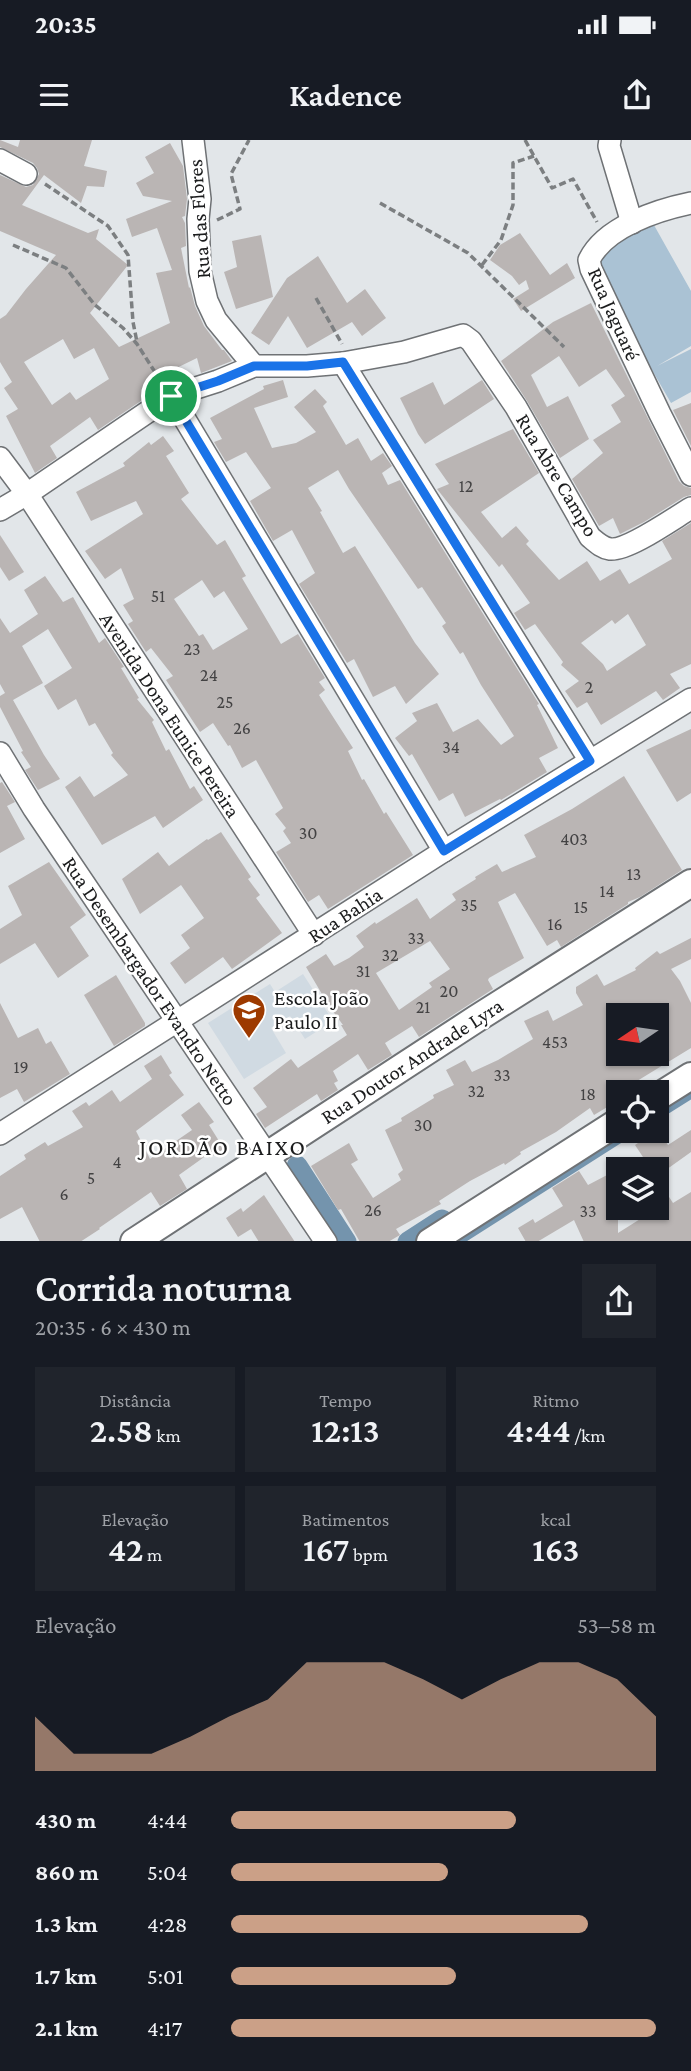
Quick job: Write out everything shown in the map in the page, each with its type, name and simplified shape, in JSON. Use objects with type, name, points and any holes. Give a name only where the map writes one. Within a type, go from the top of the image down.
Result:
[{"type":"main road","name":"Rua Doutor Andrade Lyra","points":[[134,1241],[691,883]]},
{"type":"main road","points":[[669,1090],[691,1076]]},
{"type":"main road","points":[[430,1241],[606,1130]]},
{"type":"street","name":"Rua das Flores","points":[[193,140],[200,199],[200,271],[207,302],[216,320],[254,366]]},
{"type":"street","points":[[610,140],[609,146],[632,223]]},
{"type":"street","points":[[0,160],[26,174]]},
{"type":"street","name":"Rua Jaguaré","points":[[691,203],[649,214],[632,223],[607,240],[589,260],[691,475]]},
{"type":"street","name":"Rua Abre Campo","points":[[347,362],[404,352],[464,335],[471,341],[516,407],[590,537],[602,547],[611,550],[626,546],[691,508]]},
{"type":"street","points":[[0,510],[171,396],[254,366],[307,366],[347,362],[590,761]]},
{"type":"street","points":[[171,396],[444,851]]},
{"type":"street","name":"Avenida Dona Eunice Pereira","points":[[0,458],[27,494],[314,935]]},
{"type":"street","name":"Rua Bahia","points":[[0,1135],[444,851],[691,699]]},
{"type":"street","name":"Rua Desembargador Evandro Netto","points":[[0,753],[34,809],[326,1241]]},
{"type":"path","points":[[240,209],[231,174],[249,140]]},
{"type":"path","points":[[525,140],[552,188],[573,179],[607,240]]},
{"type":"path","points":[[482,265],[501,240],[513,205],[513,163],[534,156]]},
{"type":"path","points":[[26,174],[108,226],[128,255],[137,344]]},
{"type":"path","points":[[380,203],[468,253],[564,347]]},
{"type":"path","points":[[13,245],[66,268],[94,304],[123,328],[137,344],[171,396]]},
{"type":"path","points":[[316,298],[347,362]]},
{"type":"shaded area","points":[[650,218],[691,291],[691,346],[657,366],[691,349],[691,392],[671,403],[588,256]]},
{"type":"shaded area","name":"Escola João Paulo II","points":[[303,974],[333,1021],[305,1039],[290,1016],[271,1028],[286,1053],[244,1079],[208,1023],[270,984],[275,992]]},
{"type":"building","points":[[0,140],[18,147],[20,140],[92,140],[84,166],[107,171],[104,187],[87,186],[81,203],[44,175],[22,205],[88,233],[99,229],[96,239],[128,265],[90,313],[119,347],[170,323],[156,273],[172,270],[157,228],[132,237],[126,219],[172,201],[143,196],[136,183],[154,173],[145,157],[170,143],[183,166],[187,199],[185,216],[182,217],[185,223],[186,246],[181,248],[189,288],[204,326],[232,361],[201,373],[197,358],[154,379],[160,388],[98,430],[90,417],[50,446],[57,458],[35,473],[6,416],[18,409],[4,388],[12,382],[0,362],[0,319],[56,255],[0,231],[0,175],[26,187],[33,185],[39,174],[33,163],[0,147]],"holes":[[[63,339],[74,359],[94,348],[109,379],[76,400],[70,392],[52,405],[24,362]]]},
{"type":"building","points":[[520,233],[550,275],[567,263],[575,278],[521,311],[513,299],[529,289],[526,280],[519,285],[512,276],[490,260],[500,245]]},
{"type":"building","points":[[261,235],[273,297],[236,309],[224,272],[237,267],[232,241]]},
{"type":"building","points":[[318,256],[347,303],[365,289],[386,318],[362,336],[352,322],[307,348],[288,316],[269,345],[251,333],[287,278]]},
{"type":"building","points":[[591,303],[679,481],[691,488],[691,495],[620,534],[613,518],[599,526],[572,479],[603,453],[593,440],[621,422],[611,405],[625,396],[606,369],[579,387],[559,356],[531,375],[547,407],[568,396],[589,439],[560,458],[501,361],[553,322]]},
{"type":"building","points":[[283,380],[288,397],[254,408],[272,448],[296,443],[316,432],[294,407],[315,389],[327,402],[323,406],[346,445],[358,438],[371,461],[383,453],[392,466],[382,473],[388,485],[400,480],[539,704],[537,705],[558,748],[539,758],[547,772],[501,800],[465,817],[453,793],[439,801],[412,754],[409,756],[395,738],[417,721],[412,713],[437,703],[453,732],[478,719],[501,745],[514,736],[463,652],[460,654],[442,626],[446,623],[422,587],[418,589],[338,470],[308,488],[343,553],[355,546],[415,643],[439,674],[406,704],[395,686],[373,697],[354,659],[347,663],[299,584],[315,573],[292,530],[273,541],[250,501],[271,488],[246,452],[226,462],[214,442],[222,439],[210,418],[264,389],[263,386]]},
{"type":"building","points":[[482,380],[494,399],[425,444],[400,398],[433,382],[444,405]]},
{"type":"building","points":[[691,403],[691,446],[673,410]]},
{"type":"building","points":[[513,429],[539,473],[481,512],[502,538],[516,526],[529,541],[526,544],[559,580],[587,561],[600,581],[620,569],[629,584],[672,559],[662,541],[691,523],[691,664],[670,674],[680,688],[663,700],[656,691],[601,725],[587,702],[577,708],[565,691],[579,681],[561,665],[563,662],[535,624],[525,630],[514,613],[530,603],[502,564],[499,567],[437,489],[449,484],[435,464]],"holes":[[[628,614],[646,645],[607,671],[581,643],[612,620],[615,624]]]},
{"type":"building","points":[[163,436],[174,451],[166,456],[189,493],[181,499],[217,545],[225,540],[246,576],[242,578],[281,644],[298,634],[325,678],[319,682],[325,690],[319,695],[353,748],[348,751],[362,780],[364,779],[384,814],[386,812],[413,855],[328,909],[319,895],[308,902],[276,852],[291,843],[283,831],[286,828],[275,814],[283,808],[256,760],[242,768],[230,745],[228,746],[213,723],[200,732],[166,680],[173,676],[151,648],[146,652],[128,624],[133,621],[123,605],[134,599],[121,568],[105,579],[85,551],[143,514],[136,501],[91,521],[76,492],[125,466],[123,463],[149,442],[151,445]],"holes":[[[202,580],[214,598],[224,591],[248,629],[213,650],[203,634],[199,636],[174,599]]]},
{"type":"building","points":[[0,535],[24,572],[9,581],[0,567]]},
{"type":"building","points":[[45,576],[63,602],[73,597],[99,643],[105,638],[124,667],[121,668],[139,698],[137,699],[154,720],[152,722],[166,751],[169,749],[190,789],[194,786],[203,800],[163,828],[155,816],[102,845],[65,787],[80,776],[94,797],[128,775],[111,755],[113,753],[95,723],[89,726],[76,699],[58,710],[44,686],[72,668],[48,629],[22,646],[43,683],[13,700],[60,779],[38,790],[25,770],[31,767],[0,707],[0,696],[5,693],[0,684],[0,618],[10,633],[38,614],[24,590]]},
{"type":"building","points":[[691,729],[691,793],[677,802],[646,750]]},
{"type":"building","points":[[624,776],[682,870],[561,947],[557,940],[547,946],[515,893],[498,902],[524,958],[489,978],[493,989],[419,1037],[412,1026],[385,1043],[392,1055],[368,1070],[358,1054],[333,1071],[338,1081],[334,1083],[338,1090],[321,1101],[317,1094],[265,1128],[256,1114],[267,1107],[253,1088],[291,1059],[298,1068],[347,1035],[306,967],[326,954],[334,966],[349,958],[364,947],[356,936],[417,898],[430,919],[456,900],[452,894],[497,864],[502,872],[536,857],[524,835]],"holes":[[[430,941],[450,969],[429,983],[432,987],[399,1010],[376,973]]]},
{"type":"building","points":[[2,782],[15,802],[7,806],[25,839],[0,853],[0,783]]},
{"type":"building","points":[[221,832],[251,877],[248,879],[260,895],[256,898],[282,933],[232,969],[223,957],[185,984],[170,963],[190,948],[181,935],[204,918],[181,885],[140,914],[122,879],[158,852],[169,866]]},
{"type":"building","points":[[49,862],[86,915],[70,927],[89,956],[58,978],[35,943],[0,964],[0,929],[22,915],[8,886]]},
{"type":"building","points":[[691,938],[691,959],[671,969],[691,1003],[691,1048],[669,1061],[669,1003],[606,1003],[606,1066],[662,1066],[639,1080],[606,1080],[606,1108],[594,1115],[590,1108],[556,1132],[520,1152],[521,1154],[505,1165],[504,1163],[470,1181],[439,1201],[441,1204],[396,1229],[400,1235],[390,1241],[359,1241],[311,1166],[349,1143],[358,1160],[351,1164],[373,1198],[401,1180],[398,1174],[403,1170],[385,1130],[434,1098],[433,1095],[454,1085],[446,1070],[465,1060],[472,1072],[498,1060],[533,1039],[524,1021],[548,1010],[553,1021],[583,1005],[576,993],[576,987],[597,974],[604,986],[636,970],[635,968],[657,951],[660,954]]},
{"type":"building","points":[[116,975],[145,1026],[114,1046],[84,995]]},
{"type":"building","points":[[0,1003],[18,1038],[38,1028],[46,1044],[51,1041],[70,1074],[24,1102],[17,1089],[0,1098]]},
{"type":"building","points":[[161,1055],[172,1073],[169,1075],[184,1095],[136,1131],[150,1159],[192,1130],[181,1115],[199,1102],[214,1122],[209,1125],[224,1149],[209,1158],[207,1155],[179,1175],[187,1189],[160,1206],[151,1192],[82,1241],[39,1241],[22,1207],[0,1219],[0,1176],[26,1159],[24,1155],[45,1142],[48,1146],[83,1127],[72,1111],[86,1102],[89,1106],[112,1090],[120,1102],[152,1079],[144,1066]]},
{"type":"building","points":[[691,1130],[691,1152],[669,1168],[669,1157],[643,1157],[635,1145],[668,1145]]},
{"type":"building","points":[[579,1171],[588,1185],[606,1176],[606,1220],[618,1220],[618,1233],[639,1220],[669,1220],[669,1197],[673,1203],[691,1192],[691,1241],[584,1241],[574,1220],[539,1241],[525,1241],[518,1228],[533,1219],[535,1223],[563,1206],[552,1188]]},
{"type":"building","points":[[264,1195],[294,1241],[258,1241],[251,1229],[238,1237],[226,1218],[241,1208],[243,1212]]},
{"type":"waterway","points":[[669,1110],[691,1096]]},
{"type":"waterway","points":[[462,1241],[616,1143]]},
{"type":"waterway","points":[[297,1166],[345,1241]]},
{"type":"waterway","points":[[410,1241],[442,1220]]},
{"type":"place","name":"Escola João Paulo II","points":[[249,1040]]},
{"type":"district","name":"JORDÃO BAIXO","points":[[223,1147]]},
{"type":"route","points":[[343,362],[590,761],[444,851],[171,396],[254,366],[307,366],[343,362]]}]
